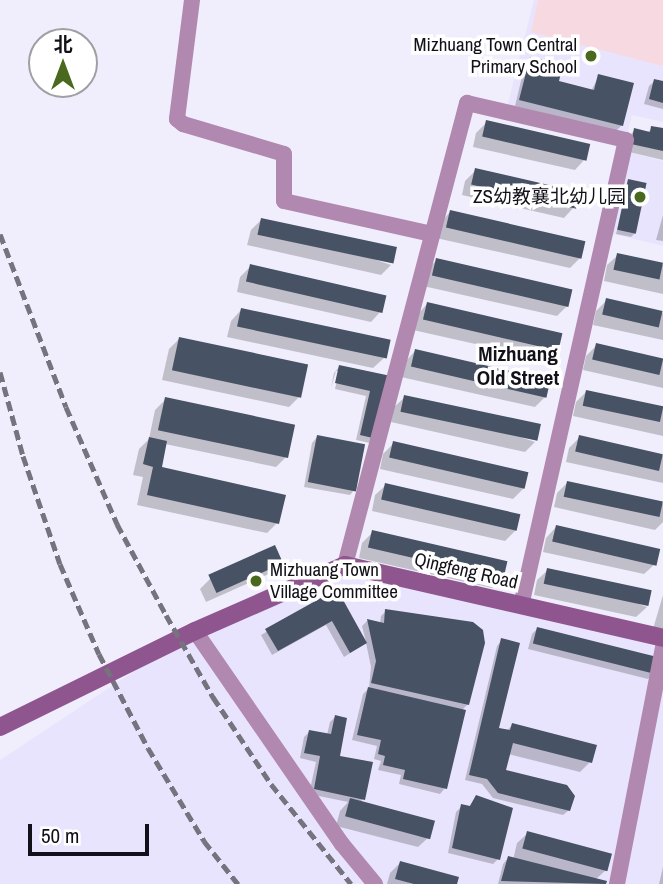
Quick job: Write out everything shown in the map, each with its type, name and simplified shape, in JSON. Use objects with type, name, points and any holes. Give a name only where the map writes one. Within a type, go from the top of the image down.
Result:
[{"type":"main road","name":"Qingfeng Road","points":[[345,565],[663,638]]},
{"type":"main road","points":[[0,727],[195,631],[345,565]]},
{"type":"street","points":[[192,0],[177,118],[183,124],[284,153],[284,201],[432,234]]},
{"type":"street","points":[[345,565],[467,103],[626,140],[521,605]]},
{"type":"street","points":[[195,631],[342,844],[375,884]]},
{"type":"street","points":[[617,884],[663,647]]},
{"type":"shaded area","name":"Mizhuang Town Central Primary School","points":[[534,0],[663,0],[663,122],[632,115],[626,140],[506,112]]},
{"type":"shaded area","points":[[538,0],[663,0],[663,66],[531,32]]},
{"type":"shaded area","name":"ZS幼教襄北幼儿园","points":[[629,152],[663,161],[663,246],[609,233]]},
{"type":"shaded area","points":[[345,565],[663,638],[663,884],[0,884],[0,760],[195,631]]},
{"type":"building","points":[[530,57],[563,65],[559,81],[594,90],[598,74],[634,83],[623,126],[519,100]]},
{"type":"building","points":[[654,79],[663,81],[663,103],[649,99]]},
{"type":"building","points":[[486,120],[590,144],[586,161],[482,137]]},
{"type":"building","points":[[651,126],[663,128],[663,151],[631,144],[634,128],[650,132]]},
{"type":"building","points":[[475,168],[580,192],[576,209],[471,185]]},
{"type":"building","points":[[628,179],[647,183],[636,234],[617,230]]},
{"type":"building","points":[[450,210],[585,241],[581,259],[446,228]]},
{"type":"building","points":[[261,218],[397,247],[393,264],[257,235]]},
{"type":"building","points":[[617,253],[663,263],[659,279],[613,270]]},
{"type":"building","points":[[436,258],[572,289],[568,307],[432,276]]},
{"type":"building","points":[[250,264],[386,295],[382,313],[246,282]]},
{"type":"building","points":[[606,298],[663,311],[659,328],[602,315]]},
{"type":"building","points":[[427,302],[562,333],[558,351],[423,320]]},
{"type":"building","points":[[241,308],[391,340],[387,358],[237,327]]},
{"type":"building","points":[[179,337],[308,364],[301,398],[172,370]]},
{"type":"building","points":[[596,343],[663,358],[659,375],[592,360]]},
{"type":"building","points":[[415,349],[550,380],[546,398],[411,367]]},
{"type":"building","points":[[339,365],[391,376],[377,439],[360,435],[370,391],[335,383]]},
{"type":"building","points":[[586,390],[663,406],[660,422],[583,406]]},
{"type":"building","points":[[404,395],[541,424],[537,441],[400,412]]},
{"type":"building","points":[[165,397],[295,425],[288,458],[158,430]]},
{"type":"building","points":[[317,435],[365,444],[356,491],[308,482]]},
{"type":"building","points":[[579,435],[663,454],[659,471],[575,452]]},
{"type":"building","points":[[149,437],[167,441],[162,467],[286,495],[279,524],[147,495],[153,467],[143,464]]},
{"type":"building","points":[[393,441],[528,472],[525,489],[389,458]]},
{"type":"building","points":[[567,481],[663,501],[660,517],[564,497]]},
{"type":"building","points":[[385,483],[520,514],[517,531],[381,500]]},
{"type":"building","points":[[556,525],[660,549],[656,566],[552,542]]},
{"type":"building","points":[[372,530],[507,561],[503,579],[368,548]]},
{"type":"building","points":[[275,545],[283,563],[216,593],[208,575]]},
{"type":"building","points":[[547,568],[652,590],[648,606],[544,584]]},
{"type":"building","points":[[337,589],[367,643],[350,653],[332,621],[278,651],[265,629]]},
{"type":"building","points":[[385,609],[473,622],[483,630],[485,643],[469,705],[371,683],[376,661],[367,619],[384,623]]},
{"type":"building","points":[[537,627],[659,657],[655,674],[533,643]]},
{"type":"building","points":[[501,638],[520,643],[499,728],[510,730],[512,723],[597,745],[592,763],[513,743],[506,770],[567,785],[575,796],[570,811],[498,793],[487,779],[469,775]]},
{"type":"building","points":[[368,687],[466,710],[447,789],[403,779],[405,770],[383,765],[385,756],[378,754],[381,740],[357,735]]},
{"type":"building","points":[[335,715],[347,718],[340,756],[373,762],[365,800],[314,789],[320,756],[304,753],[309,730],[331,734]]},
{"type":"building","points":[[476,795],[513,808],[500,860],[452,848],[461,804],[470,806]]},
{"type":"building","points":[[350,798],[435,821],[430,839],[345,816]]},
{"type":"building","points":[[527,831],[612,854],[607,871],[522,848]]},
{"type":"building","points":[[508,856],[607,881],[606,884],[501,881]]},
{"type":"building","points":[[400,861],[459,877],[457,884],[414,884],[395,879]]},
{"type":"railway","points":[[0,234],[66,407],[117,524],[166,615],[213,697],[271,784],[351,884]]},
{"type":"railway","points":[[0,372],[23,456],[60,564],[99,654],[148,748],[204,841],[238,884]]},
{"type":"place","name":"Mizhuang Town Central Primary School","points":[[591,56]]},
{"type":"place","name":"ZS幼教襄北幼儿园","points":[[640,197]]},
{"type":"place","name":"Mizhuang Town Village Committee","points":[[256,581]]},
{"type":"district","name":"Mizhuang Old Street","points":[[518,366]]}]
